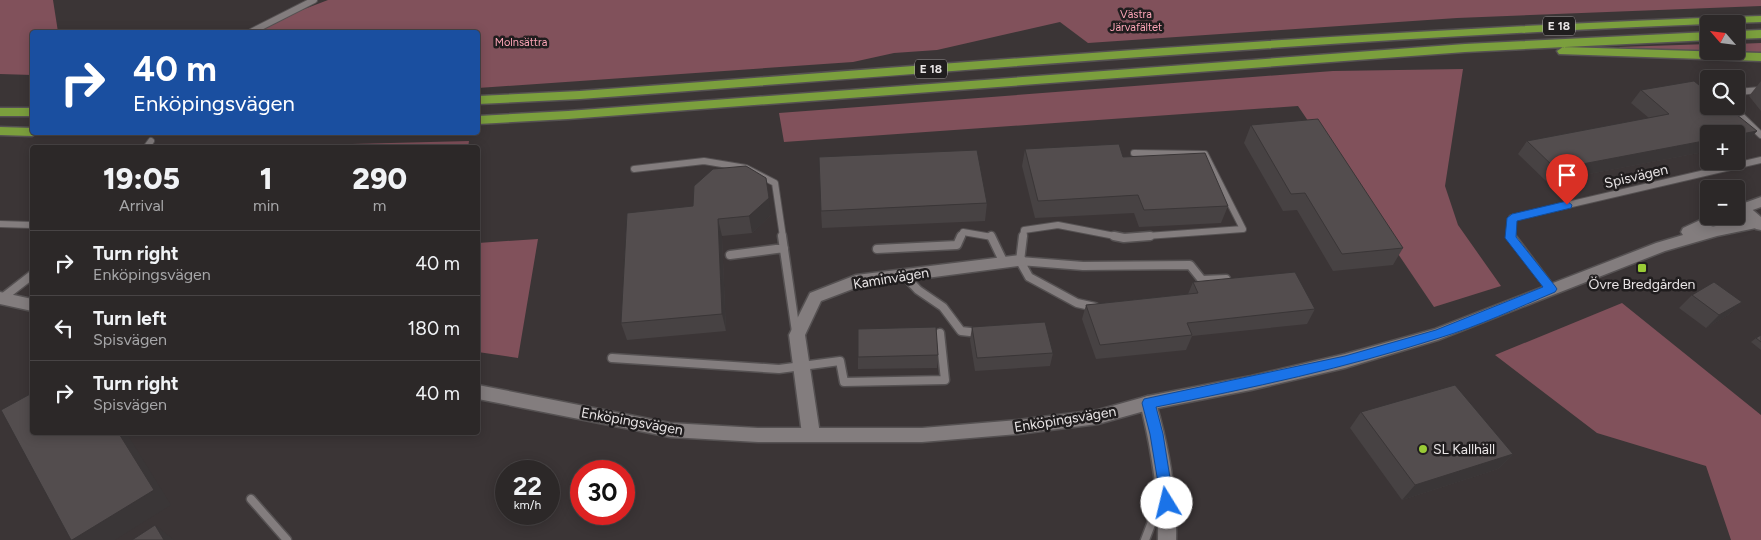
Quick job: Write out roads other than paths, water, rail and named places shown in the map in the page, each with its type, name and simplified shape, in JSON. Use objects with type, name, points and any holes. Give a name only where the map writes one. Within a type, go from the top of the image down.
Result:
[{"type":"highway","name":"E 18","points":[[480,100],[1394,36],[1580,25],[1761,18]]},
{"type":"highway","points":[[1745,35],[1761,34]]},
{"type":"highway","name":"E 18","points":[[480,120],[568,115],[1465,48],[1700,36]]},
{"type":"highway","points":[[1465,48],[1761,57]]},
{"type":"highway","points":[[0,112],[30,112]]},
{"type":"highway","points":[[0,131],[30,132]]},
{"type":"street","points":[[1745,208],[1761,202]]},
{"type":"street","points":[[1745,214],[1760,223]]},
{"type":"street","name":"Enköpingsvägen","points":[[480,392],[670,430],[758,435],[922,435],[1018,427],[1098,417],[1148,403],[1251,383],[1345,361],[1438,334],[1661,247],[1717,231],[1760,223]]},
{"type":"street","name":"Enköpingsvägen","points":[[1661,247],[1705,225]]},
{"type":"street","name":"Kaminvägen","points":[[797,335],[815,297],[856,281],[1020,261]]},
{"type":"street","points":[[0,299],[30,305]]},
{"type":"street","points":[[797,335],[812,434]]},
{"type":"street","points":[[1148,403],[1157,434],[1169,516],[1168,540]]},
{"type":"lane","points":[[255,30],[314,0]]},
{"type":"lane","points":[[1745,91],[1761,90]]},
{"type":"lane","points":[[1740,115],[1761,135]]},
{"type":"lane","points":[[148,145],[151,141]]},
{"type":"lane","points":[[1105,306],[1096,307],[1077,303],[1029,277],[1020,261],[1024,230],[1058,225],[1124,238],[1243,229],[1206,154],[1134,153]]},
{"type":"lane","name":"Spisvägen","points":[[1551,289],[1511,238],[1512,218],[1761,160]]},
{"type":"lane","points":[[634,169],[704,161],[746,168],[775,183],[797,335]]},
{"type":"lane","points":[[0,224],[30,225]]},
{"type":"lane","points":[[877,250],[957,245],[963,232],[991,236],[1004,263]]},
{"type":"lane","points":[[730,256],[784,248]]},
{"type":"lane","points":[[1020,261],[1050,266],[1190,265],[1202,280],[1239,279]]},
{"type":"lane","points":[[903,274],[918,290],[943,307],[961,331],[986,334]]},
{"type":"lane","points":[[0,299],[30,276]]},
{"type":"lane","points":[[612,358],[778,369],[840,362],[844,382],[945,380],[940,333]]},
{"type":"lane","points":[[1145,540],[1165,490]]},
{"type":"lane","points":[[251,499],[287,540]]},
{"type":"place","name":"Övre Bredgården","points":[[1642,268]]},
{"type":"place","name":"SL Kallhäll","points":[[1423,449]]},
{"type":"park label","name":"Västra Järvafältet","points":[[1136,20]]},
{"type":"park label","name":"Molnsättra","points":[[521,42]]}]
